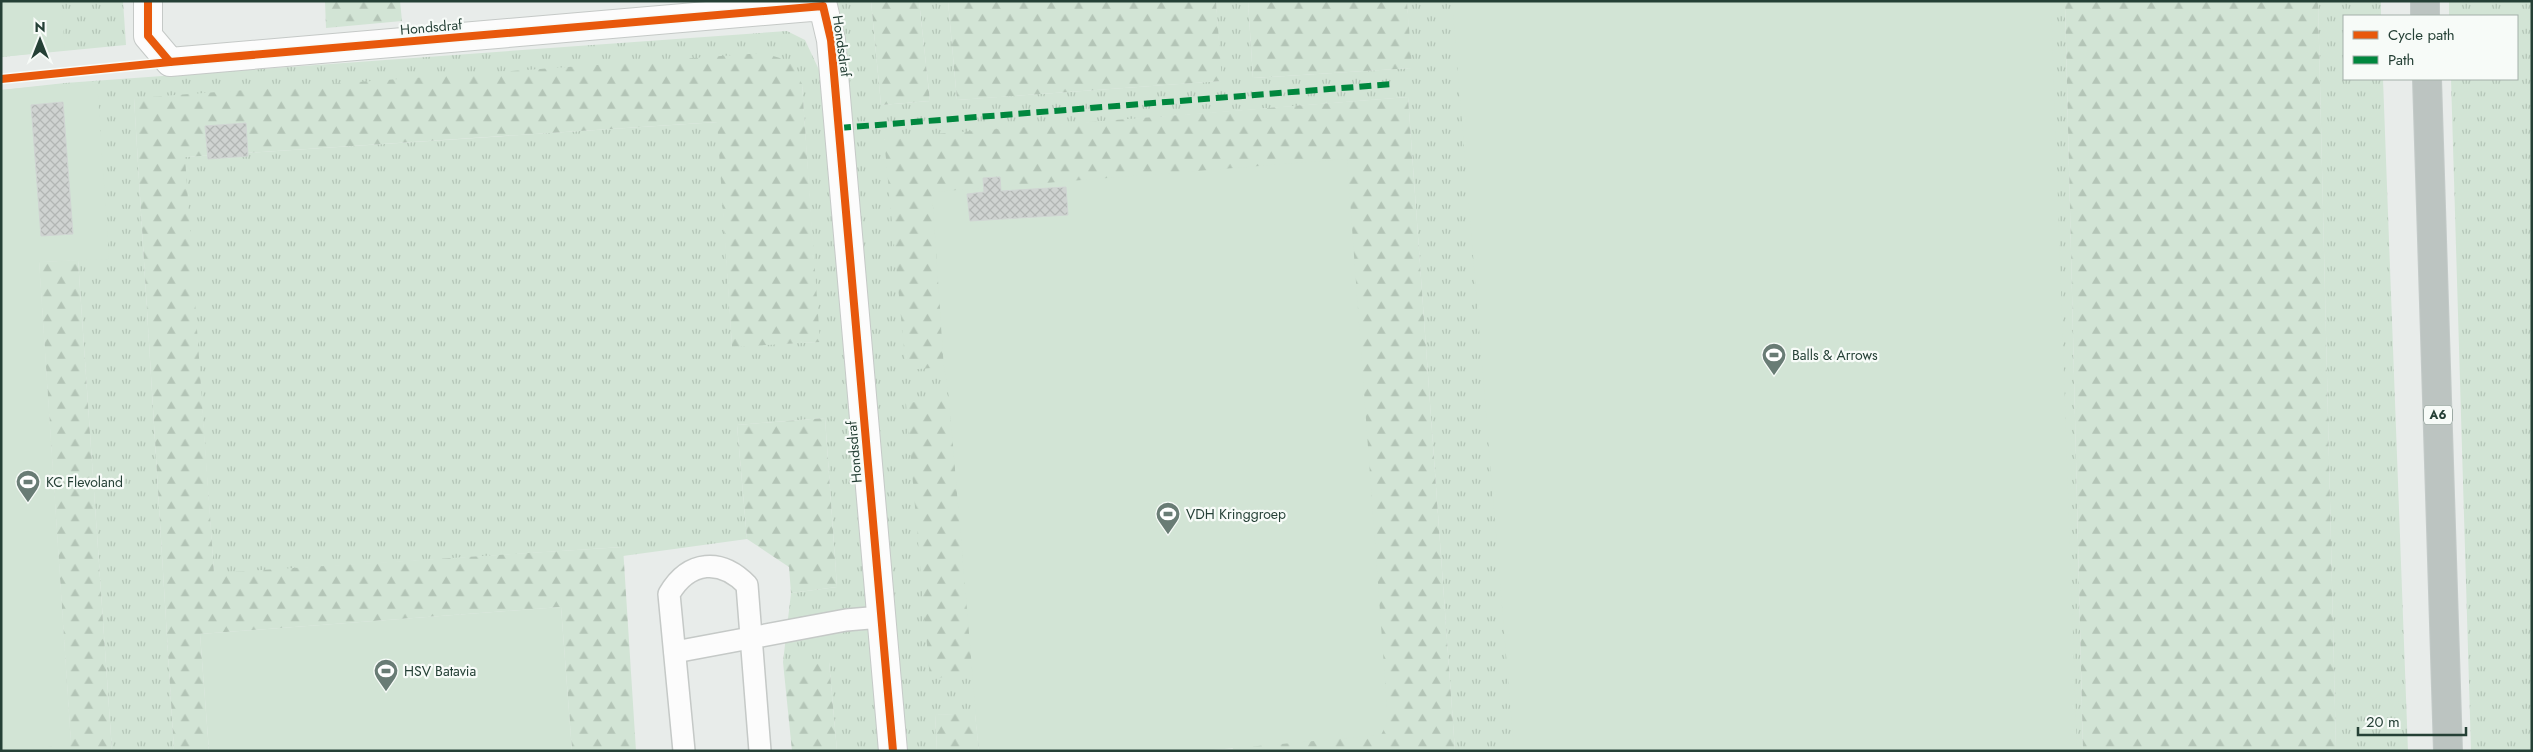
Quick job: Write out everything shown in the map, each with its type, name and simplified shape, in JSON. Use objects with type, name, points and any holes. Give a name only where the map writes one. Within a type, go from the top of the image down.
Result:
[{"type":"highway","points":[[2425,1],[2425,15]]},
{"type":"highway","name":"A6","points":[[2427,80],[2448,751]]},
{"type":"street","name":"Hondsdraf","points":[[148,1],[148,36],[170,62],[824,6],[831,40],[893,751]]},
{"type":"lane","points":[[684,751],[669,594],[676,582],[687,573],[699,568],[726,569],[738,575],[747,585],[760,751]]},
{"type":"lane","points":[[675,652],[846,620],[881,617]]},
{"type":"green space","points":[[1,1],[123,1],[126,45],[1,57]]},
{"type":"green space","points":[[1,1],[61,1],[65,50],[1,57]]},
{"type":"green space","points":[[325,1],[400,1],[402,21],[326,28]]},
{"type":"green space","points":[[836,1],[871,1],[881,105],[930,101],[919,1],[948,1],[957,100],[1221,81],[1216,1],[1248,1],[1253,78],[1411,68],[1407,1],[1469,1],[1523,751],[1455,751],[1408,97],[884,139],[932,192],[1202,751],[979,751],[975,714],[935,715],[937,751],[908,751],[841,144],[880,751],[837,751],[829,662],[783,662],[791,593],[837,587],[825,418],[737,425],[747,539],[623,556],[622,547],[214,574],[184,157],[718,122],[732,346],[819,342],[802,84],[134,98],[174,751],[112,751],[78,260],[39,262],[71,745],[1,751],[1,90],[65,83],[787,31],[805,40],[820,72],[839,125]]},
{"type":"green space","points":[[871,1],[919,1],[930,101],[881,105]]},
{"type":"green space","points":[[948,1],[1216,1],[1222,81],[957,100]]},
{"type":"green space","points":[[1248,1],[1407,1],[1412,68],[1253,78]]},
{"type":"green space","name":"Balls & Arrows","points":[[1452,1],[2051,1],[2077,751],[1514,751]]},
{"type":"green space","points":[[2025,1],[2065,1],[2083,751],[2045,751]]},
{"type":"green space","points":[[2065,1],[2318,1],[2336,751],[2083,751]]},
{"type":"green space","points":[[2318,1],[2381,1],[2381,15],[2343,15],[2343,80],[2383,80],[2408,751],[2336,751]]},
{"type":"green space","points":[[2449,1],[2532,1],[2532,751],[2471,751],[2451,80],[2518,80],[2518,15],[2449,15]]},
{"type":"green space","points":[[763,53],[790,61],[802,84],[820,342],[732,347],[717,122],[185,157],[214,573],[623,547],[636,751],[572,751],[561,607],[200,634],[209,751],[174,751],[134,98]]},
{"type":"green space","name":"KC Flevoland","points":[[97,81],[109,259],[39,262],[71,745],[1,751],[1,90]]},
{"type":"green space","name":"VDH Kringgroep","points":[[1408,97],[1455,751],[1202,751],[1233,749],[932,192],[944,367],[906,370],[884,138]]},
{"type":"green space","name":"VDH Kringgroep","points":[[1347,159],[1388,721],[1381,735],[1202,751],[979,751],[949,398],[944,366],[932,192]]},
{"type":"green space","points":[[78,260],[112,751],[2,751],[71,744],[39,262]]},
{"type":"green space","points":[[949,398],[973,673],[930,679],[906,403]]},
{"type":"green space","points":[[825,418],[837,587],[791,593],[789,567],[747,539],[737,425]]},
{"type":"green space","name":"HSV Batavia","points":[[561,607],[572,751],[209,751],[200,634]]},
{"type":"green space","points":[[783,662],[829,662],[837,751],[792,751]]},
{"type":"green space","points":[[975,713],[979,751],[937,751],[935,715]]},
{"type":"building","points":[[63,102],[73,234],[41,236],[31,105]]},
{"type":"building","points":[[246,123],[248,156],[208,159],[205,126]]},
{"type":"building","points":[[1000,177],[1001,191],[1066,187],[1068,215],[970,221],[967,194],[984,192],[983,178]]},
{"type":"marked path","points":[[839,128],[1393,84]]},
{"type":"cycle path","points":[[148,1],[148,36],[170,62],[823,6],[831,40],[893,751]]},
{"type":"cycle path","points":[[1,79],[170,62]]},
{"type":"place","name":"Balls & Arrows","points":[[1774,376]]},
{"type":"place","name":"KC Flevoland","points":[[28,503]]},
{"type":"place","name":"VDH Kringgroep","points":[[1168,535]]},
{"type":"place","name":"HSV Batavia","points":[[386,692]]}]
